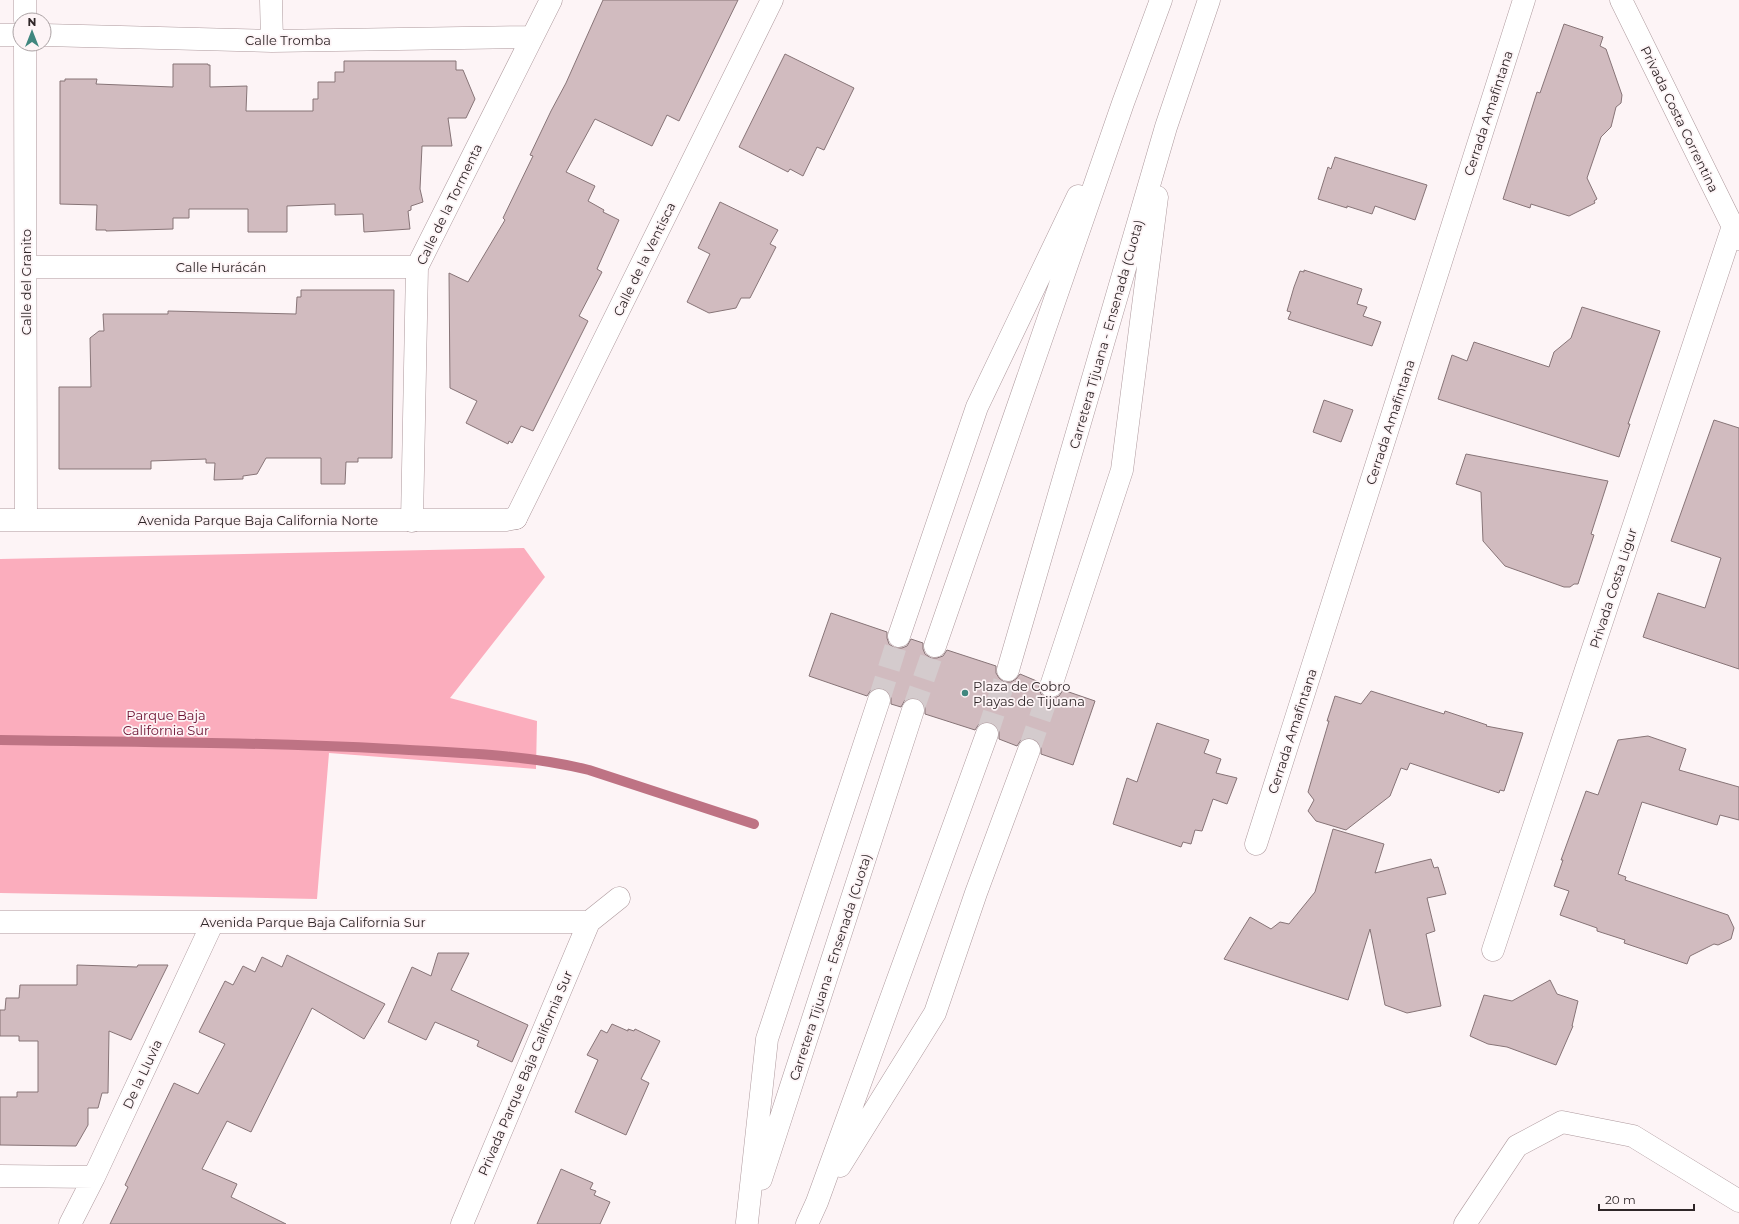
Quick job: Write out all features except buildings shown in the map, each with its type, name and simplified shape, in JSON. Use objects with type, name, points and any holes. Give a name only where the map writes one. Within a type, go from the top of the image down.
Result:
[{"type":"main road","points":[[25,0],[25,12]]},
{"type":"main road","points":[[270,0],[272,41]]},
{"type":"main road","name":"Calle de la Tormenta","points":[[412,521],[417,267],[551,0]]},
{"type":"main road","name":"Calle de la Ventisca","points":[[516,518],[772,0]]},
{"type":"main road","points":[[935,646],[1123,103],[1161,0]]},
{"type":"main road","name":"Carretera Tijuana - Ensenada (Cuota)","points":[[1008,670],[1166,127],[1209,0]]},
{"type":"main road","name":"Cerrada Amafintana","points":[[1256,844],[1524,0]]},
{"type":"main road","name":"Privada Costa Correntina","points":[[1621,0],[1736,233]]},
{"type":"main road","points":[[0,35],[12,35]]},
{"type":"main road","name":"Calle Tromba","points":[[52,35],[272,41],[532,37]]},
{"type":"main road","name":"Calle del Granito","points":[[25,52],[26,519]]},
{"type":"main road","points":[[900,636],[977,407],[1123,103]]},
{"type":"main road","points":[[1051,686],[1122,470],[1166,127]]},
{"type":"main road","name":"Privada Costa Ligur","points":[[1492,950],[1736,233]]},
{"type":"main road","name":"Calle Hurácán","points":[[26,267],[417,267]]},
{"type":"main road","name":"Avenida Parque Baja California Norte","points":[[0,520],[412,521],[506,520],[516,518]]},
{"type":"main road","points":[[747,1223],[767,1040],[879,700]]},
{"type":"main road","name":"Carretera Tijuana - Ensenada (Cuota)","points":[[747,1223],[913,710]]},
{"type":"main road","points":[[807,1224],[817,1202],[987,734]]},
{"type":"main road","points":[[817,1202],[935,1013],[976,893],[1028,750]]},
{"type":"main road","points":[[589,922],[619,898]]},
{"type":"main road","name":"Avenida Parque Baja California Sur","points":[[0,922],[589,922]]},
{"type":"main road","name":"De la Lluvia","points":[[70,1224],[94,1177],[213,922]]},
{"type":"main road","name":"Privada Parque Baja California Sur","points":[[462,1224],[589,922]]},
{"type":"main road","points":[[1465,1224],[1517,1146],[1562,1122],[1633,1136],[1739,1201]]},
{"type":"main road","points":[[0,1176],[94,1177]]},
{"type":"green space","name":"Parque Baja California Sur","points":[[524,548],[545,577],[450,698],[537,721],[536,769],[329,753],[317,899],[0,893],[0,559]]},
{"type":"waterway","points":[[0,740],[293,745],[515,757],[589,770],[754,824]]},
{"type":"tunnel","points":[[879,700],[899,636]]},
{"type":"tunnel","points":[[913,710],[935,646]]},
{"type":"tunnel","points":[[987,734],[1008,670]]},
{"type":"tunnel","points":[[1029,750],[1051,686]]},
{"type":"place","name":"Plaza de Cobro Playas de Tijuana","points":[[965,693]]}]
